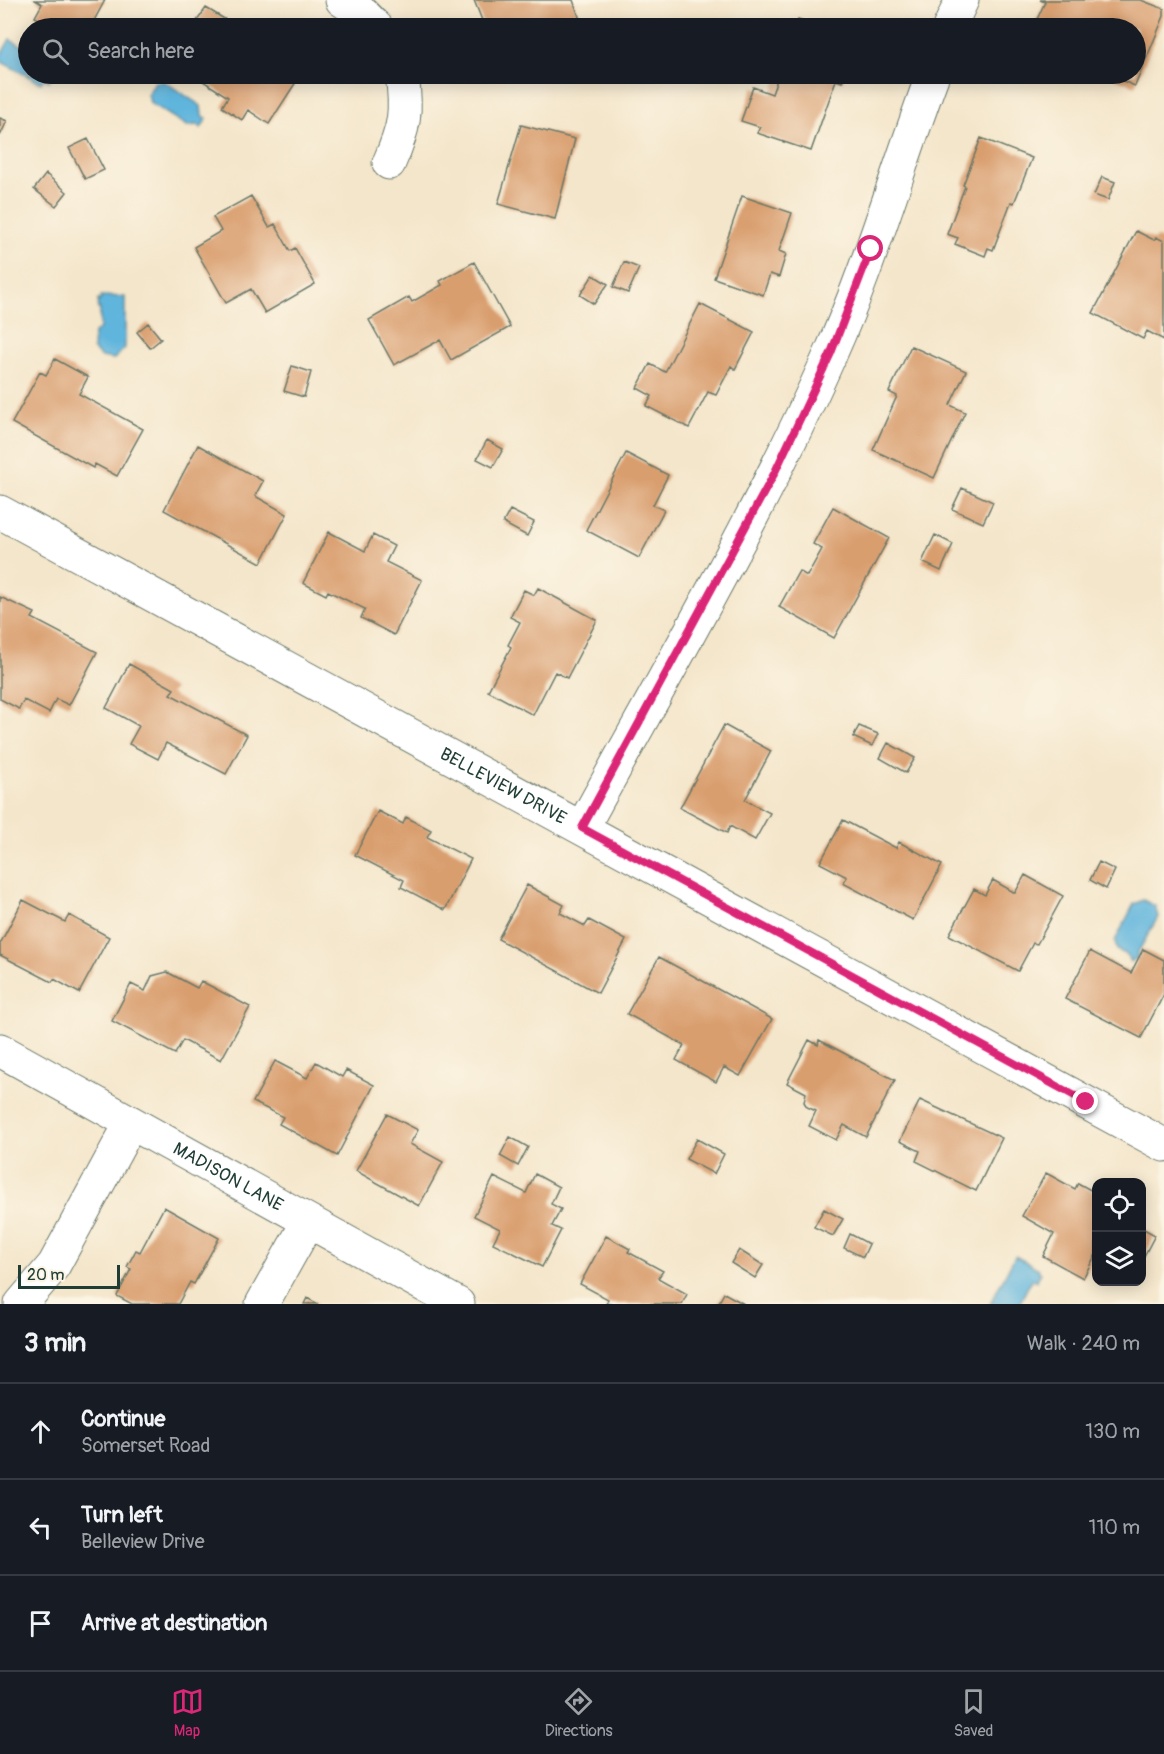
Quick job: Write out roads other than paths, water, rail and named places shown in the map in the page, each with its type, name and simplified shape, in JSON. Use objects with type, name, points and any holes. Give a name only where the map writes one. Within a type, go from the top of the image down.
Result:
[{"type":"street","points":[[342,0],[367,18]]},
{"type":"street","points":[[954,18],[962,0]]},
{"type":"street","points":[[389,163],[401,137],[406,105],[403,84]]},
{"type":"street","points":[[582,828],[774,474],[831,353],[871,249],[929,84]]},
{"type":"street","name":"BELLEVIEW DRIVE","points":[[0,512],[1164,1145]]},
{"type":"street","name":"MADISON LANE","points":[[0,1050],[458,1304]]},
{"type":"street","points":[[21,1304],[54,1265],[131,1123]]},
{"type":"street","points":[[262,1304],[308,1222]]},
{"type":"water","points":[[10,39],[18,43],[18,71],[0,61]]},
{"type":"water","points":[[154,84],[168,84],[201,106],[202,116],[207,118],[201,128],[197,125],[187,126],[150,103],[148,94]]},
{"type":"water","points":[[101,296],[125,297],[125,348],[114,359],[101,357],[93,349],[94,333],[100,328],[98,300],[101,300]]},
{"type":"water","points":[[1143,900],[1155,906],[1158,917],[1137,954],[1137,959],[1131,962],[1128,956],[1117,950],[1115,941],[1134,904]]},
{"type":"water","points":[[1015,1256],[1039,1269],[1041,1273],[1036,1281],[1032,1279],[1019,1304],[990,1304]]}]
